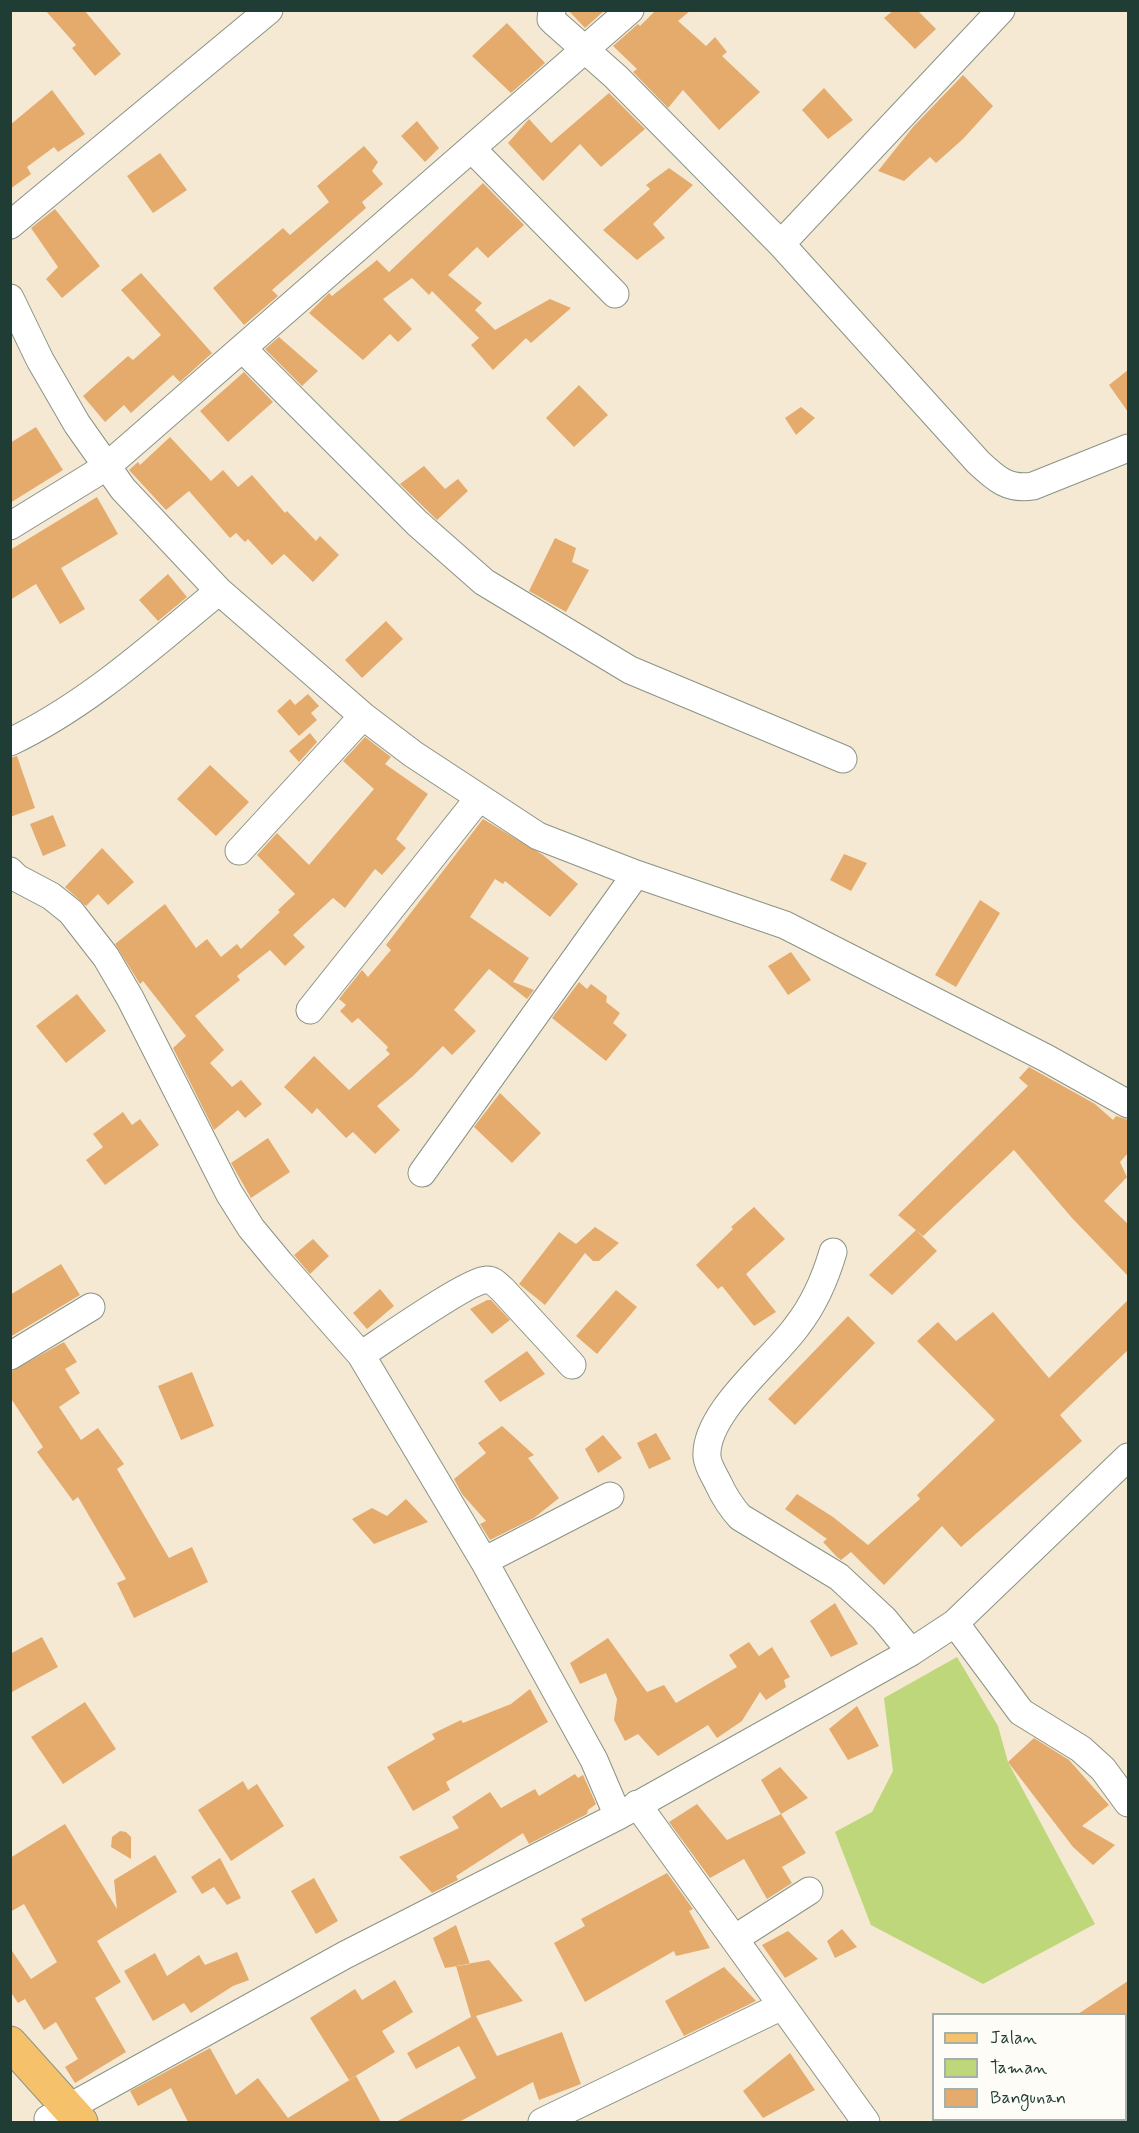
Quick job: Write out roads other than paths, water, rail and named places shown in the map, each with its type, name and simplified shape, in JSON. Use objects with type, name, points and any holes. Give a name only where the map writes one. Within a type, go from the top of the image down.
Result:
[{"type":"main road","points":[[10,2043],[62,2118]]},
{"type":"main road","points":[[10,2077],[62,2118]]},
{"type":"street","points":[[10,225],[269,10]]},
{"type":"street","points":[[552,10],[552,19],[555,23],[587,50],[782,243],[978,462],[1003,484],[1018,489],[1033,486],[1128,448]]},
{"type":"street","points":[[10,526],[106,467],[587,50],[630,10]]},
{"type":"street","points":[[782,243],[1001,10]]},
{"type":"street","points":[[472,149],[615,294]]},
{"type":"street","points":[[10,298],[40,360],[77,424],[106,467],[219,591],[363,717],[412,754],[538,836],[636,874],[785,925],[1047,1058],[1128,1104]]},
{"type":"street","points":[[243,349],[417,523],[484,582],[630,670],[843,759]]},
{"type":"street","points":[[10,742],[38,729],[83,699],[219,591]]},
{"type":"street","points":[[239,851],[363,717]]},
{"type":"street","points":[[310,1010],[479,798]]},
{"type":"street","points":[[10,871],[17,878],[51,896],[71,912],[88,932],[130,998],[184,1108],[245,1219],[280,1263],[361,1355],[484,1561],[594,1760],[627,1810],[734,1939],[866,2122]]},
{"type":"street","points":[[422,1173],[636,874]]},
{"type":"street","points":[[834,1252],[823,1285],[797,1328],[726,1409],[708,1444],[707,1460],[729,1506],[740,1517],[839,1577],[884,1619],[911,1652]]},
{"type":"street","points":[[361,1355],[466,1288],[485,1280],[493,1281],[502,1289],[572,1365]]},
{"type":"street","points":[[10,1356],[92,1307]]},
{"type":"street","points":[[62,2118],[345,1955],[627,1810],[911,1652],[955,1623],[1128,1457]]},
{"type":"street","points":[[484,1561],[609,1496]]},
{"type":"street","points":[[955,1623],[1021,1712],[1081,1749],[1103,1769],[1128,1803]]},
{"type":"street","points":[[734,1939],[809,1891]]},
{"type":"street","points":[[542,2122],[782,2006]]}]
